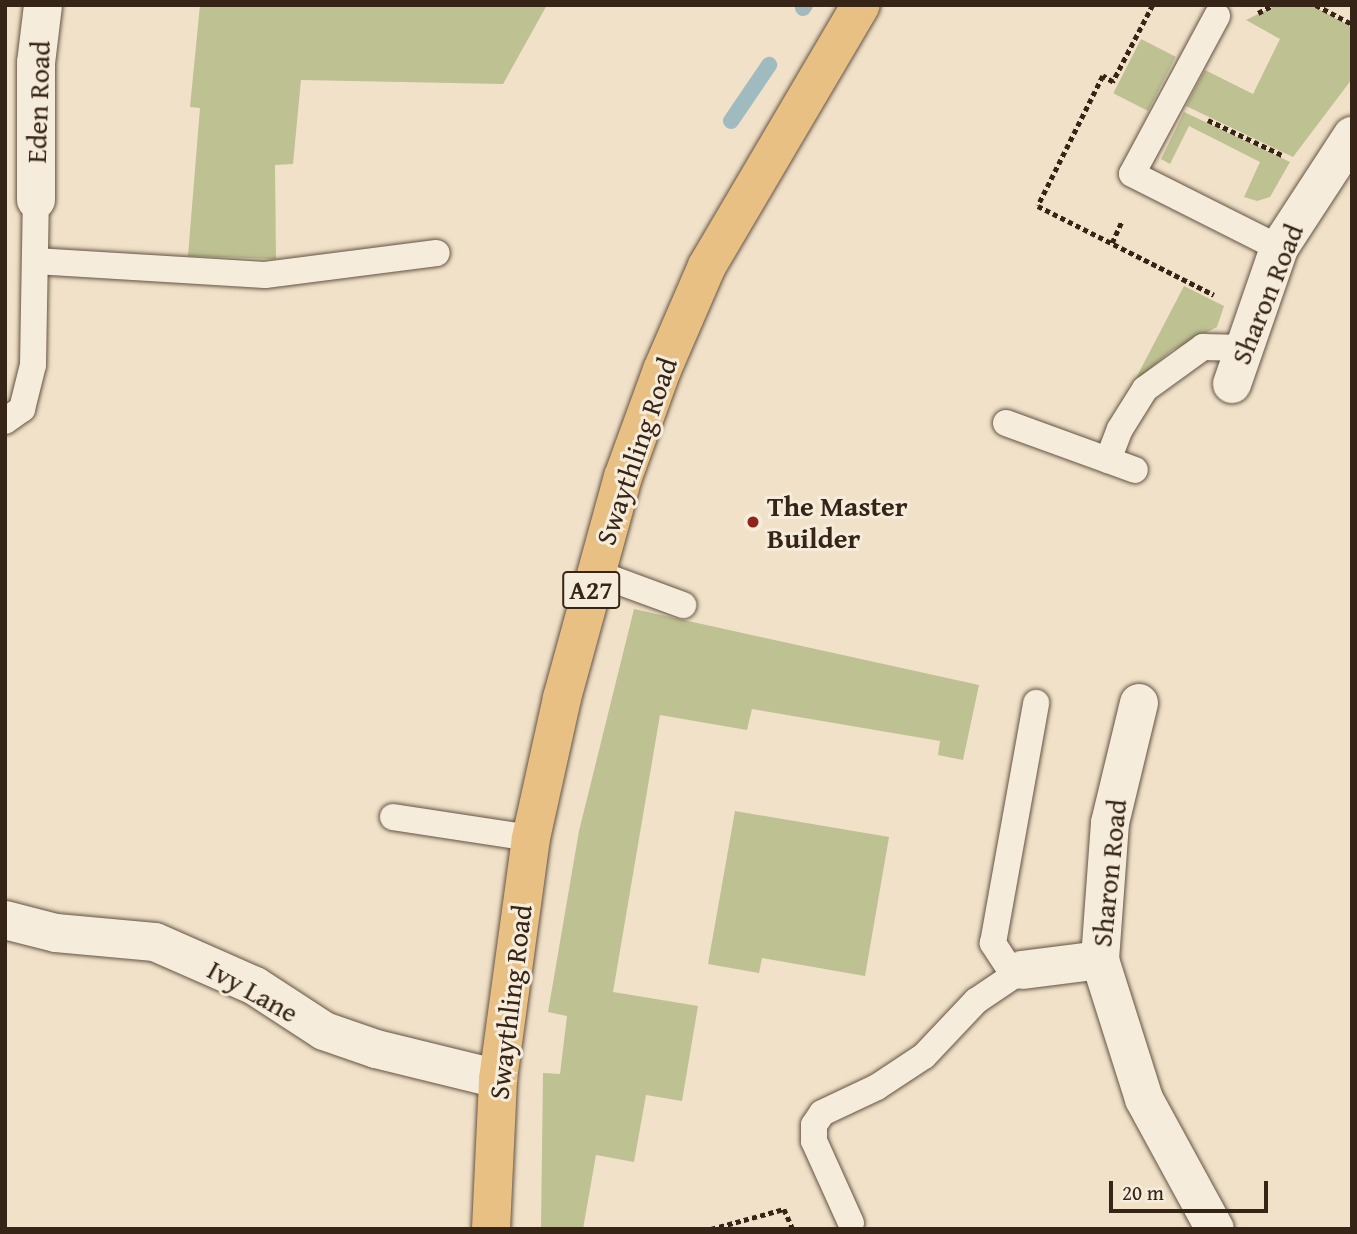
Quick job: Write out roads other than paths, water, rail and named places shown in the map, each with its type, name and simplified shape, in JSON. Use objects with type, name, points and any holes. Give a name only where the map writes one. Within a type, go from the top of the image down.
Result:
[{"type":"main road","name":"Swaythling Road","points":[[491,1229],[498,1079],[531,838],[596,573],[649,405],[707,266],[861,5]]},
{"type":"street","name":"Eden Road","points":[[36,200],[21,63],[43,5]]},
{"type":"street","name":"Sharon Road","points":[[1232,384],[1279,248],[1324,175],[1352,136]]},
{"type":"street","name":"Sharon Road","points":[[1139,703],[1110,823],[1100,960],[1144,1099],[1215,1229]]},
{"type":"street","name":"Ivy Lane","points":[[5,920],[56,933],[155,942],[255,986],[324,1031],[376,1049],[498,1079]]},
{"type":"street","name":"Sharon Road","points":[[1022,970],[1100,960]]},
{"type":"lane","points":[[1217,16],[1132,174],[1279,248]]},
{"type":"lane","points":[[5,421],[22,408],[29,388],[36,200]]},
{"type":"lane","points":[[35,261],[265,275],[436,253]]},
{"type":"lane","points":[[1108,460],[1145,389],[1203,347],[1244,348]]},
{"type":"lane","points":[[1006,423],[1135,470]]},
{"type":"lane","points":[[596,573],[683,605]]},
{"type":"lane","points":[[1022,970],[1009,968],[993,943],[1035,703]]},
{"type":"lane","points":[[393,817],[531,838]]},
{"type":"lane","points":[[851,1223],[814,1141],[814,1125],[822,1113],[877,1087],[924,1056],[976,1001],[1022,970]]},
{"type":"waterway","points":[[731,121],[769,65]]},
{"type":"place","name":"The Master Builder","points":[[753,522]]}]
